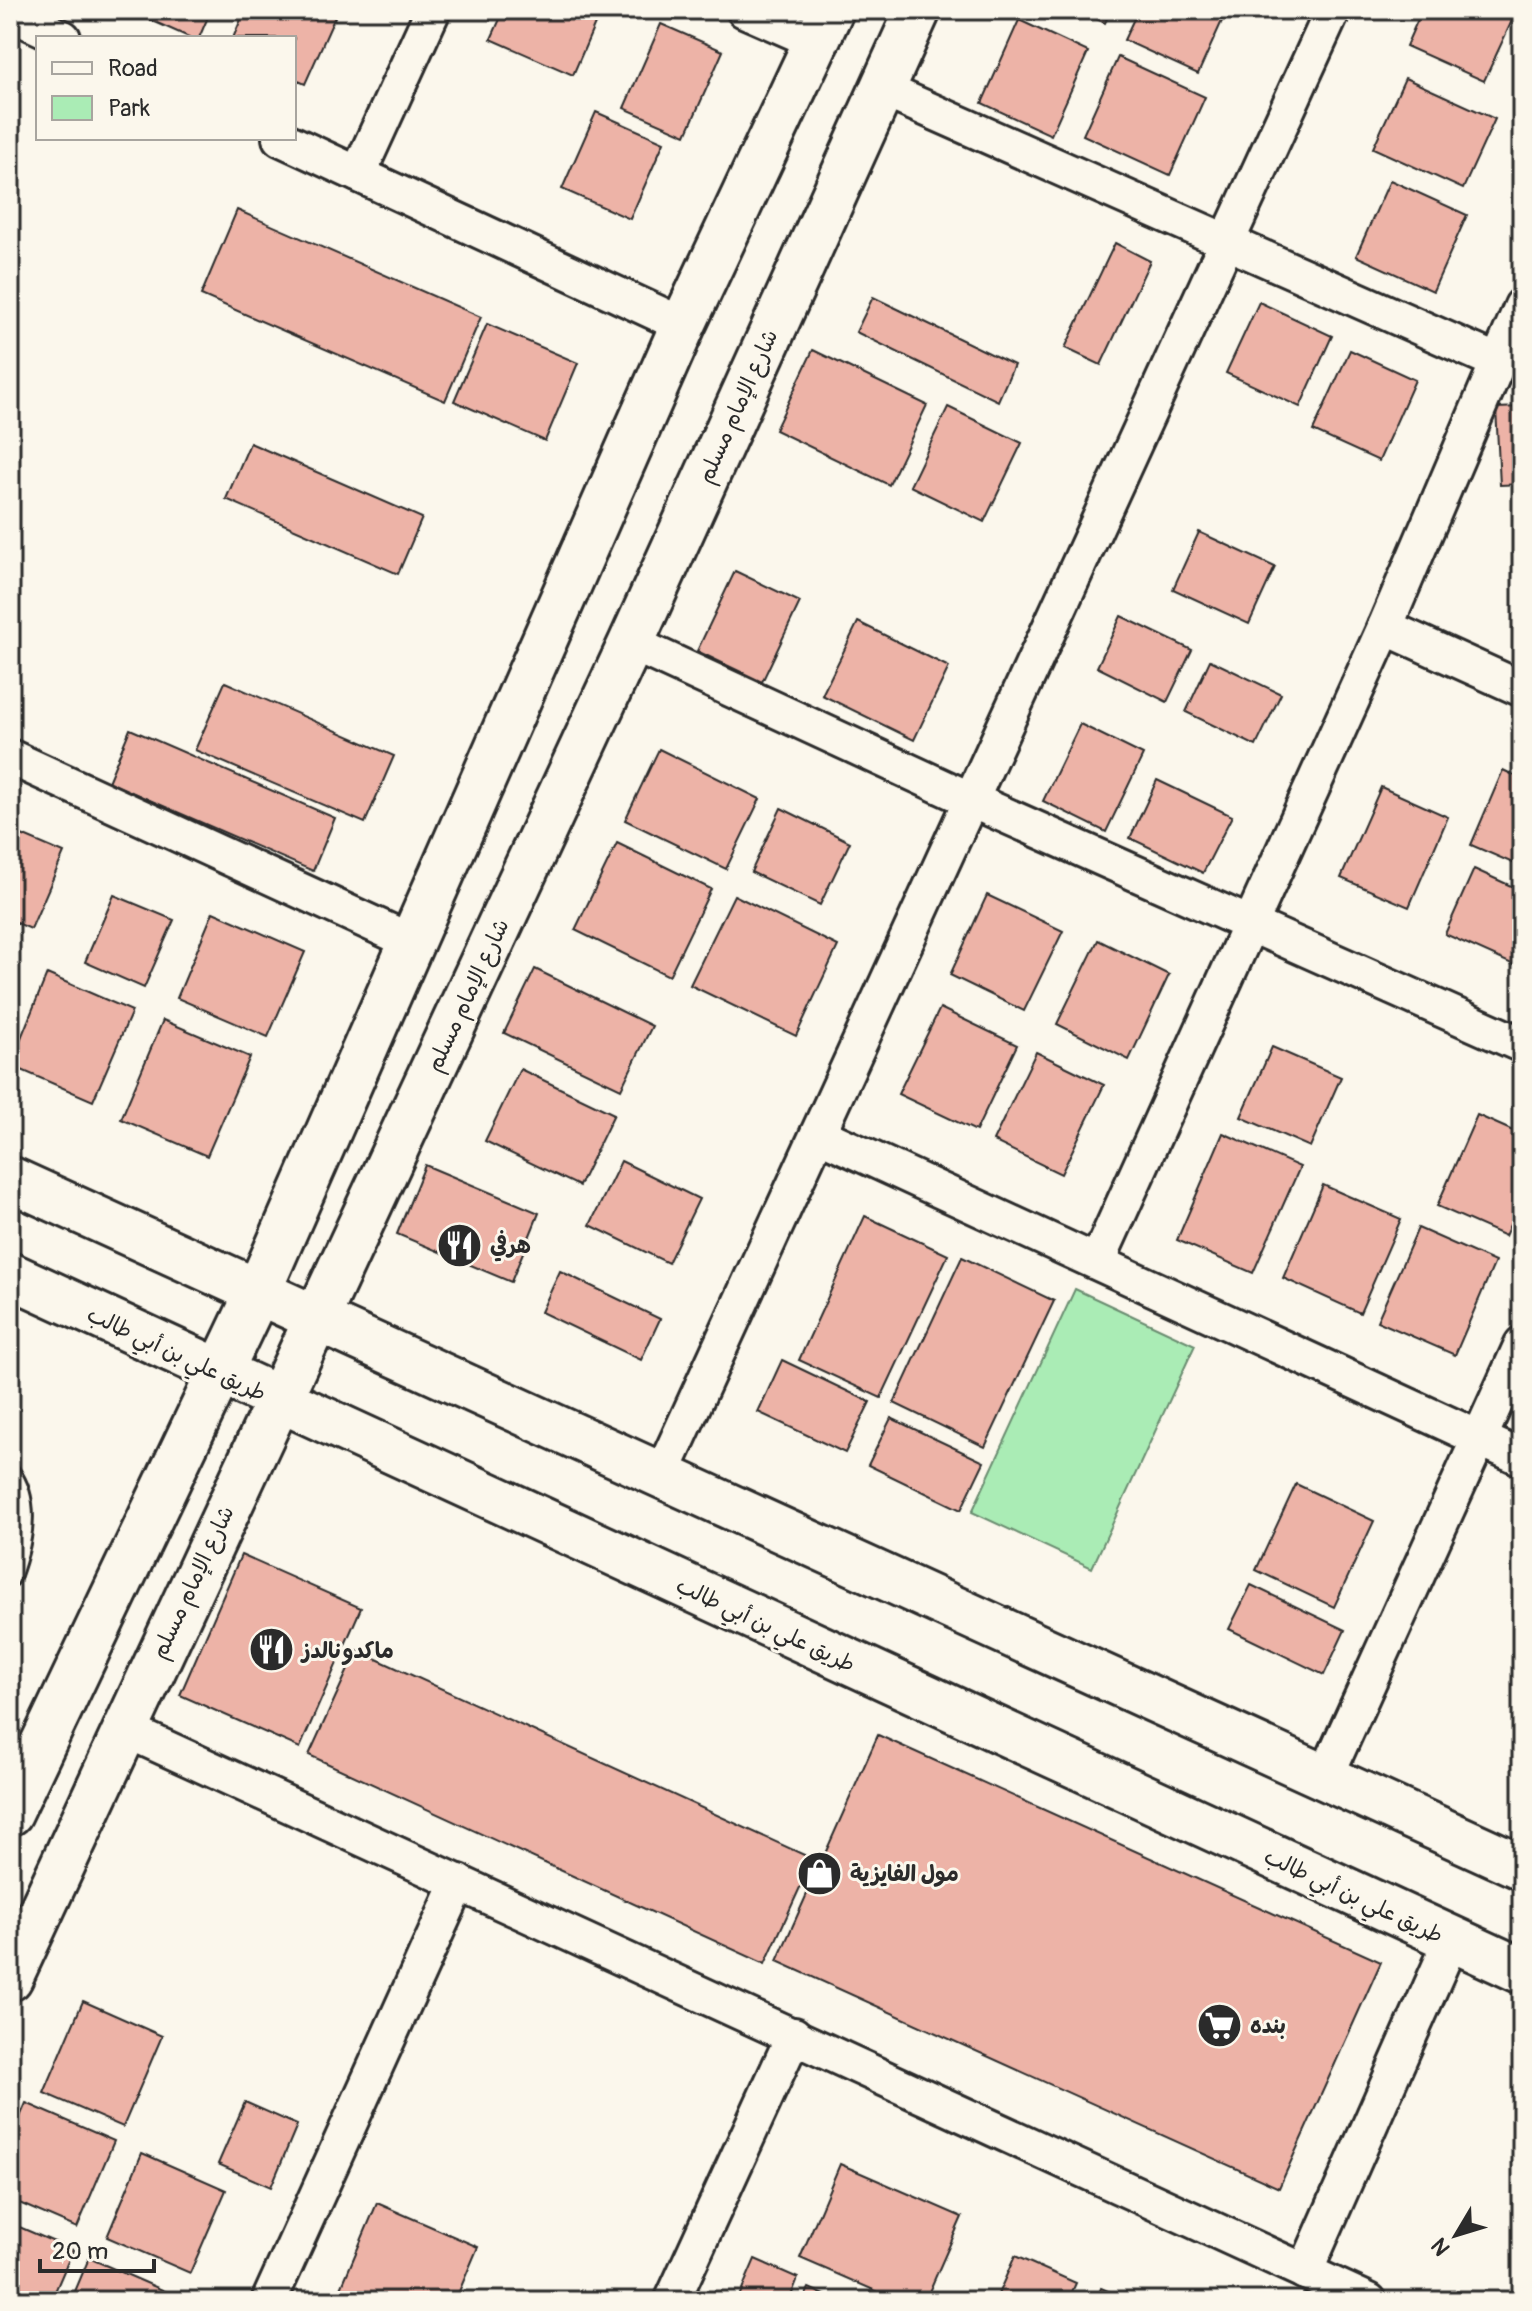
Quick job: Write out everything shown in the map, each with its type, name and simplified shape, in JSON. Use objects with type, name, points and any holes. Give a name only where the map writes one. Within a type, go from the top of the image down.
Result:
[{"type":"main road","name":"شارع الإمام مسلم","points":[[10,1978],[276,1399],[631,643],[918,10]]},
{"type":"main road","points":[[10,1813],[258,1292],[683,325],[824,26]]},
{"type":"main road","points":[[10,1179],[1522,1867]]},
{"type":"main road","name":"طريق علي بن أبي طالب","points":[[10,1275],[1522,1971]]},
{"type":"street","points":[[358,174],[433,10]]},
{"type":"street","points":[[744,10],[824,26]]},
{"type":"street","points":[[661,1476],[1333,10]]},
{"type":"street","points":[[12,13],[59,36]]},
{"type":"street","points":[[882,89],[1498,362]]},
{"type":"street","points":[[284,140],[683,325]]},
{"type":"street","points":[[1097,1262],[1385,627],[1522,306]]},
{"type":"street","points":[[1385,627],[1522,689]]},
{"type":"street","points":[[631,643],[971,800],[1522,1045]]},
{"type":"street","points":[[10,757],[410,941]]},
{"type":"street","points":[[818,1134],[1522,1458]]},
{"type":"street","points":[[1325,1778],[1522,1344]]},
{"type":"street","points":[[124,1729],[794,2035],[1360,2299]]},
{"type":"street","points":[[269,2301],[459,1882]]},
{"type":"street","points":[[1305,2272],[1452,1939]]},
{"type":"street","points":[[672,2301],[794,2035]]},
{"type":"lane","points":[[10,1473],[20,1486],[23,1541],[10,1577]]},
{"type":"green space","points":[[1075,1289],[1195,1345],[1092,1568],[972,1512]]},
{"type":"building","points":[[128,10],[211,10],[200,36],[186,36]]},
{"type":"building","points":[[245,10],[338,10],[305,84],[296,80],[296,36],[234,36]]},
{"type":"building","points":[[504,10],[601,10],[573,75],[491,39]]},
{"type":"building","points":[[1077,10],[1111,10],[1105,23]]},
{"type":"building","points":[[1138,10],[1227,10],[1198,74],[1124,40]]},
{"type":"building","points":[[1422,10],[1517,10],[1484,81],[1406,46]]},
{"type":"building","points":[[1019,20],[1088,52],[1051,135],[982,103]]},
{"type":"building","points":[[661,24],[723,51],[686,135],[624,108]]},
{"type":"building","points":[[1118,57],[1205,97],[1170,175],[1083,135]]},
{"type":"building","points":[[1405,78],[1495,119],[1463,189],[1373,148]]},
{"type":"building","points":[[596,112],[664,142],[630,219],[562,189]]},
{"type":"building","points":[[1390,180],[1467,215],[1433,291],[1356,256]]},
{"type":"building","points":[[237,210],[481,317],[445,401],[201,295]]},
{"type":"building","points":[[1115,243],[1150,261],[1101,365],[1065,348]]},
{"type":"building","points":[[873,297],[1014,365],[998,401],[856,332]]},
{"type":"building","points":[[1259,302],[1332,336],[1300,407],[1226,373]]},
{"type":"building","points":[[487,324],[578,363],[545,441],[454,401]]},
{"type":"building","points":[[813,350],[927,405],[889,485],[775,430]]},
{"type":"building","points":[[1350,350],[1415,380],[1379,461],[1313,431]]},
{"type":"building","points":[[948,407],[1022,443],[984,522],[910,486]]},
{"type":"building","points":[[1522,407],[1522,484],[1500,485],[1496,408]]},
{"type":"building","points":[[250,443],[422,518],[398,574],[226,499]]},
{"type":"building","points":[[1199,532],[1275,567],[1249,624],[1173,589]]},
{"type":"building","points":[[735,571],[800,602],[762,682],[697,651]]},
{"type":"building","points":[[1121,616],[1192,650],[1167,702],[1097,667]]},
{"type":"building","points":[[858,622],[949,667],[914,740],[822,695]]},
{"type":"building","points":[[1210,660],[1281,694],[1256,746],[1186,712]]},
{"type":"building","points":[[225,682],[394,756],[365,823],[195,750]]},
{"type":"building","points":[[1080,724],[1143,755],[1106,832],[1043,801]]},
{"type":"building","points":[[130,729],[335,818],[313,871],[108,782]]},
{"type":"building","points":[[659,749],[760,799],[726,869],[625,820]]},
{"type":"building","points":[[1503,770],[1522,779],[1522,867],[1471,845]]},
{"type":"building","points":[[1157,780],[1232,816],[1203,873],[1130,838]]},
{"type":"building","points":[[1381,787],[1448,817],[1409,907],[1341,878]]},
{"type":"building","points":[[781,808],[850,842],[820,905],[751,872]]},
{"type":"building","points":[[10,830],[64,853],[31,929],[10,920]]},
{"type":"building","points":[[617,843],[711,889],[669,976],[575,930]]},
{"type":"building","points":[[1474,869],[1522,891],[1522,946],[1514,965],[1445,934]]},
{"type":"building","points":[[114,895],[174,920],[144,988],[85,962]]},
{"type":"building","points":[[734,895],[838,946],[796,1036],[690,985]]},
{"type":"building","points":[[987,895],[1063,931],[1024,1011],[950,975]]},
{"type":"building","points":[[213,912],[305,952],[268,1037],[177,998]]},
{"type":"building","points":[[1098,940],[1169,975],[1129,1060],[1057,1024]]},
{"type":"building","points":[[535,969],[652,1026],[621,1089],[504,1033]]},
{"type":"building","points":[[47,974],[132,1011],[93,1101],[10,1065]]},
{"type":"building","points":[[940,1008],[1017,1045],[976,1131],[898,1094]]},
{"type":"building","points":[[163,1020],[250,1057],[207,1156],[121,1119]]},
{"type":"building","points":[[1272,1047],[1341,1077],[1310,1147],[1241,1117]]},
{"type":"building","points":[[1036,1052],[1104,1085],[1061,1174],[993,1141]]},
{"type":"building","points":[[520,1069],[614,1114],[579,1186],[485,1141]]},
{"type":"building","points":[[1477,1115],[1522,1135],[1522,1198],[1505,1236],[1437,1206]]},
{"type":"building","points":[[1223,1133],[1300,1167],[1253,1273],[1177,1240]]},
{"type":"building","points":[[621,1161],[699,1199],[668,1263],[590,1225]]},
{"type":"building","points":[[425,1165],[539,1213],[511,1282],[397,1234]]},
{"type":"building","points":[[1323,1185],[1401,1219],[1360,1313],[1283,1278]]},
{"type":"building","points":[[865,1216],[948,1255],[881,1398],[799,1360]]},
{"type":"building","points":[[1418,1228],[1495,1262],[1455,1355],[1377,1321]]},
{"type":"building","points":[[962,1257],[1054,1301],[985,1447],[894,1403]]},
{"type":"building","points":[[560,1271],[660,1319],[641,1360],[541,1312]]},
{"type":"building","points":[[782,1360],[870,1402],[845,1453],[758,1412]]},
{"type":"building","points":[[891,1418],[984,1462],[961,1510],[868,1465]]},
{"type":"building","points":[[1296,1484],[1374,1521],[1334,1607],[1256,1570]]},
{"type":"building","points":[[241,1555],[361,1608],[300,1748],[180,1695]]},
{"type":"building","points":[[1251,1585],[1345,1630],[1324,1675],[1229,1629]]},
{"type":"building","points":[[357,1650],[813,1859],[765,1964],[309,1755]]},
{"type":"building","points":[[878,1735],[1381,1962],[1279,2188],[777,1961]]},
{"type":"building","points":[[83,2001],[162,2036],[123,2127],[44,2093]]},
{"type":"building","points":[[245,2102],[297,2125],[271,2187],[218,2164]]},
{"type":"building","points":[[26,2103],[114,2141],[77,2228],[10,2199],[10,2140]]},
{"type":"building","points":[[142,2153],[226,2190],[190,2273],[107,2237]]},
{"type":"building","points":[[840,2164],[962,2217],[925,2301],[899,2301],[800,2258]]},
{"type":"building","points":[[377,2203],[478,2247],[455,2301],[351,2301],[338,2295]]},
{"type":"building","points":[[10,2223],[73,2250],[51,2301],[10,2301]]},
{"type":"building","points":[[1015,2256],[1076,2283],[1068,2301],[995,2301]]},
{"type":"building","points":[[89,2258],[174,2295],[171,2301],[71,2301]]},
{"type":"building","points":[[755,2259],[798,2278],[789,2301],[737,2301]]},
{"type":"building","points":[[809,2288],[838,2301],[803,2301]]},
{"type":"building","points":[[1101,2288],[1131,2301],[1096,2301]]},
{"type":"place","name":"هرفي","points":[[459,1245]]},
{"type":"place","name":"ماكدونالدز","points":[[271,1650]]},
{"type":"place","name":"مول الفايزية","points":[[819,1873]]},
{"type":"place","name":"بنده","points":[[1219,2025]]}]
